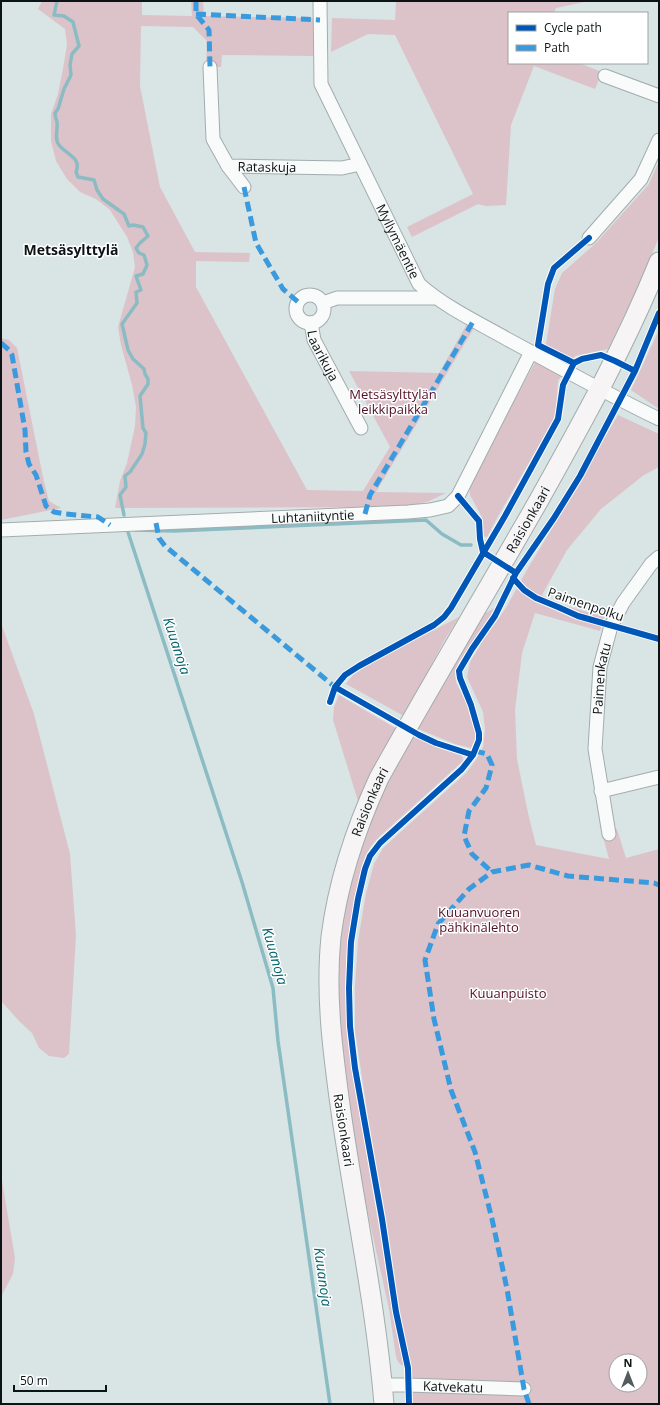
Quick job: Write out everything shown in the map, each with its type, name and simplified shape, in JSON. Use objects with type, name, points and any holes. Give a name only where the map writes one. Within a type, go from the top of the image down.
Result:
[{"type":"main road","name":"Raisionkaari","points":[[384,1404],[372,1307],[340,1104],[329,1012],[331,936],[340,888],[362,815],[379,778],[505,560],[601,388],[637,315],[659,262]]},
{"type":"street","name":"Myllymäentie","points":[[320,1],[321,84],[419,284],[434,298],[531,352],[659,418]]},
{"type":"street","name":"Rataskuja","points":[[210,67],[213,140],[228,166],[342,168],[360,164]]},
{"type":"street","points":[[605,76],[659,96]]},
{"type":"street","points":[[589,238],[641,179],[659,140]]},
{"type":"street","points":[[228,166],[244,187]]},
{"type":"street","points":[[313,295],[323,303],[324,312],[319,320],[311,323],[303,321],[297,314],[296,310],[298,302],[305,296],[313,295]]},
{"type":"street","points":[[323,303],[337,298],[434,298]]},
{"type":"street","name":"Laarikuja","points":[[311,323],[314,340],[361,428]]},
{"type":"street","name":"Luhtaniityntie","points":[[1,530],[401,513],[430,510],[448,506],[458,496],[531,352]]},
{"type":"street","name":"Paimenkatu","points":[[609,834],[595,749],[600,667],[611,626],[623,603],[651,564],[659,557]]},
{"type":"street","points":[[601,791],[659,777]]},
{"type":"street","name":"Katvekatu","points":[[382,1385],[524,1389]]},
{"type":"green space","name":"Metsäsylttylän leikkipaikka","points":[[42,1],[142,1],[142,15],[192,16],[191,1],[203,1],[204,16],[314,18],[313,56],[222,55],[221,67],[206,67],[207,41],[193,27],[141,26],[140,86],[160,187],[195,252],[250,253],[249,262],[196,261],[196,287],[307,490],[363,491],[390,447],[349,371],[439,373],[467,324],[474,328],[376,492],[446,493],[429,501],[408,507],[115,508],[120,481],[127,463],[135,426],[136,407],[118,327],[135,267],[133,252],[127,237],[110,210],[96,199],[80,192],[67,179],[56,161],[51,141],[51,114],[58,94],[67,45],[65,29],[38,9]]},
{"type":"green space","points":[[396,1],[589,1],[556,8],[554,12],[508,12],[508,64],[582,64],[602,72],[595,89],[534,66],[511,125],[506,205],[486,206],[478,204],[412,237],[407,227],[473,194],[395,35],[368,34],[331,52],[332,18],[395,20]]},
{"type":"green space","points":[[659,161],[659,237],[641,281],[608,349],[575,356],[558,381],[554,419],[487,537],[483,536],[482,517],[470,495],[469,484],[538,357],[545,350],[555,289],[562,273],[596,243],[649,184]]},
{"type":"green space","points":[[659,330],[659,409],[631,390]]},
{"type":"green space","points":[[1,338],[9,340],[17,348],[49,501],[61,508],[1,520]]},
{"type":"green space","name":"Kuuanpuisto","points":[[618,415],[659,434],[659,467],[644,475],[601,509],[567,550],[542,595],[556,603],[604,617],[600,631],[535,613],[522,653],[515,710],[517,759],[536,845],[609,859],[602,833],[617,829],[626,858],[659,849],[659,1404],[409,1404],[408,1368],[396,1312],[382,1219],[367,1138],[371,1138],[355,1030],[355,986],[358,941],[366,893],[374,864],[383,848],[466,773],[476,760],[483,747],[485,730],[483,712],[467,677],[470,662],[506,608]]},
{"type":"green space","points":[[496,607],[459,662],[455,674],[456,682],[467,704],[476,731],[476,737],[471,748],[455,744],[416,728],[484,614]]},
{"type":"green space","points":[[459,617],[444,641],[404,716],[346,684],[353,675],[376,660]]},
{"type":"green space","points":[[1,623],[34,714],[70,854],[76,935],[69,1054],[64,1058],[49,1056],[39,1048],[32,1033],[1,1001]]},
{"type":"green space","points":[[339,695],[397,729],[358,801],[333,720],[334,707]]},
{"type":"green space","points":[[411,735],[462,755],[463,761],[380,836],[371,846],[365,857],[355,898],[346,959],[346,1018],[348,1043],[393,1310],[406,1367],[400,1364],[396,1357],[389,1309],[360,1178],[346,1091],[337,1018],[338,942],[356,855],[386,785]]},
{"type":"green space","points":[[1,1175],[15,1258],[13,1274],[1,1297]]},
{"type":"waterway","name":"Kuuanoja","points":[[57,1],[54,15],[64,16],[73,22],[79,46],[72,54],[70,65],[71,75],[64,89],[58,109],[55,113],[57,122],[56,137],[58,143],[77,163],[76,172],[78,177],[94,180],[97,190],[103,199],[124,214],[129,226],[133,225],[143,227],[148,236],[136,248],[139,253],[144,255],[147,265],[143,274],[136,276],[141,290],[136,292],[137,303],[122,324],[128,350],[133,359],[144,369],[148,379],[148,384],[140,396],[143,428],[146,433],[145,444],[142,454],[130,472],[125,476],[126,487],[120,495],[124,515]]},
{"type":"waterway","points":[[135,530],[174,531],[426,520],[442,534],[461,545],[471,545]]},
{"type":"waterway","name":"Kuuanoja","points":[[127,529],[242,882],[273,988],[278,1041],[330,1404]]},
{"type":"marked path","points":[[196,1],[196,14],[209,30],[210,67]]},
{"type":"marked path","points":[[196,14],[320,20]]},
{"type":"marked path","points":[[244,187],[256,243],[283,289],[298,302]]},
{"type":"marked path","points":[[365,514],[370,495],[474,320]]},
{"type":"marked path","points":[[1,343],[12,355],[25,430],[26,452],[29,464],[36,475],[46,506],[54,512],[98,517],[110,525]]},
{"type":"marked path","points":[[156,523],[159,538],[165,546],[335,687]]},
{"type":"marked path","points":[[475,751],[487,754],[492,765],[486,788],[469,811],[464,836],[472,854],[492,872]]},
{"type":"marked path","points":[[529,1404],[524,1389],[507,1289],[492,1219],[475,1152],[451,1090],[434,1019],[425,960],[438,924],[469,889],[492,872],[529,865],[568,876],[654,883],[659,885]]},
{"type":"cycle path","points":[[574,363],[538,345],[548,284],[554,268],[589,238]]},
{"type":"cycle path","points":[[409,1404],[408,1368],[396,1312],[382,1219],[355,1068],[350,1026],[349,988],[351,942],[358,899],[365,869],[370,856],[380,843],[462,769],[473,755],[479,740],[479,733],[459,671],[495,616],[516,573],[554,518],[580,476],[635,371],[659,313]]},
{"type":"cycle path","points":[[330,702],[335,687],[345,675],[434,625],[444,617],[451,608],[505,516],[558,419],[563,385],[574,363],[582,359],[601,355],[635,371]]},
{"type":"cycle path","points":[[458,496],[479,521],[480,539],[483,552],[516,573]]},
{"type":"cycle path","name":"Paimenpolku","points":[[513,578],[524,590],[536,598],[578,616],[659,639]]},
{"type":"cycle path","points":[[335,687],[419,735],[436,743],[473,755]]},
{"type":"district","name":"Metsäsylttylä","points":[[71,250]]},
{"type":"park label","name":"Kuuanvuoren pähkinälehto","points":[[479,920]]}]
